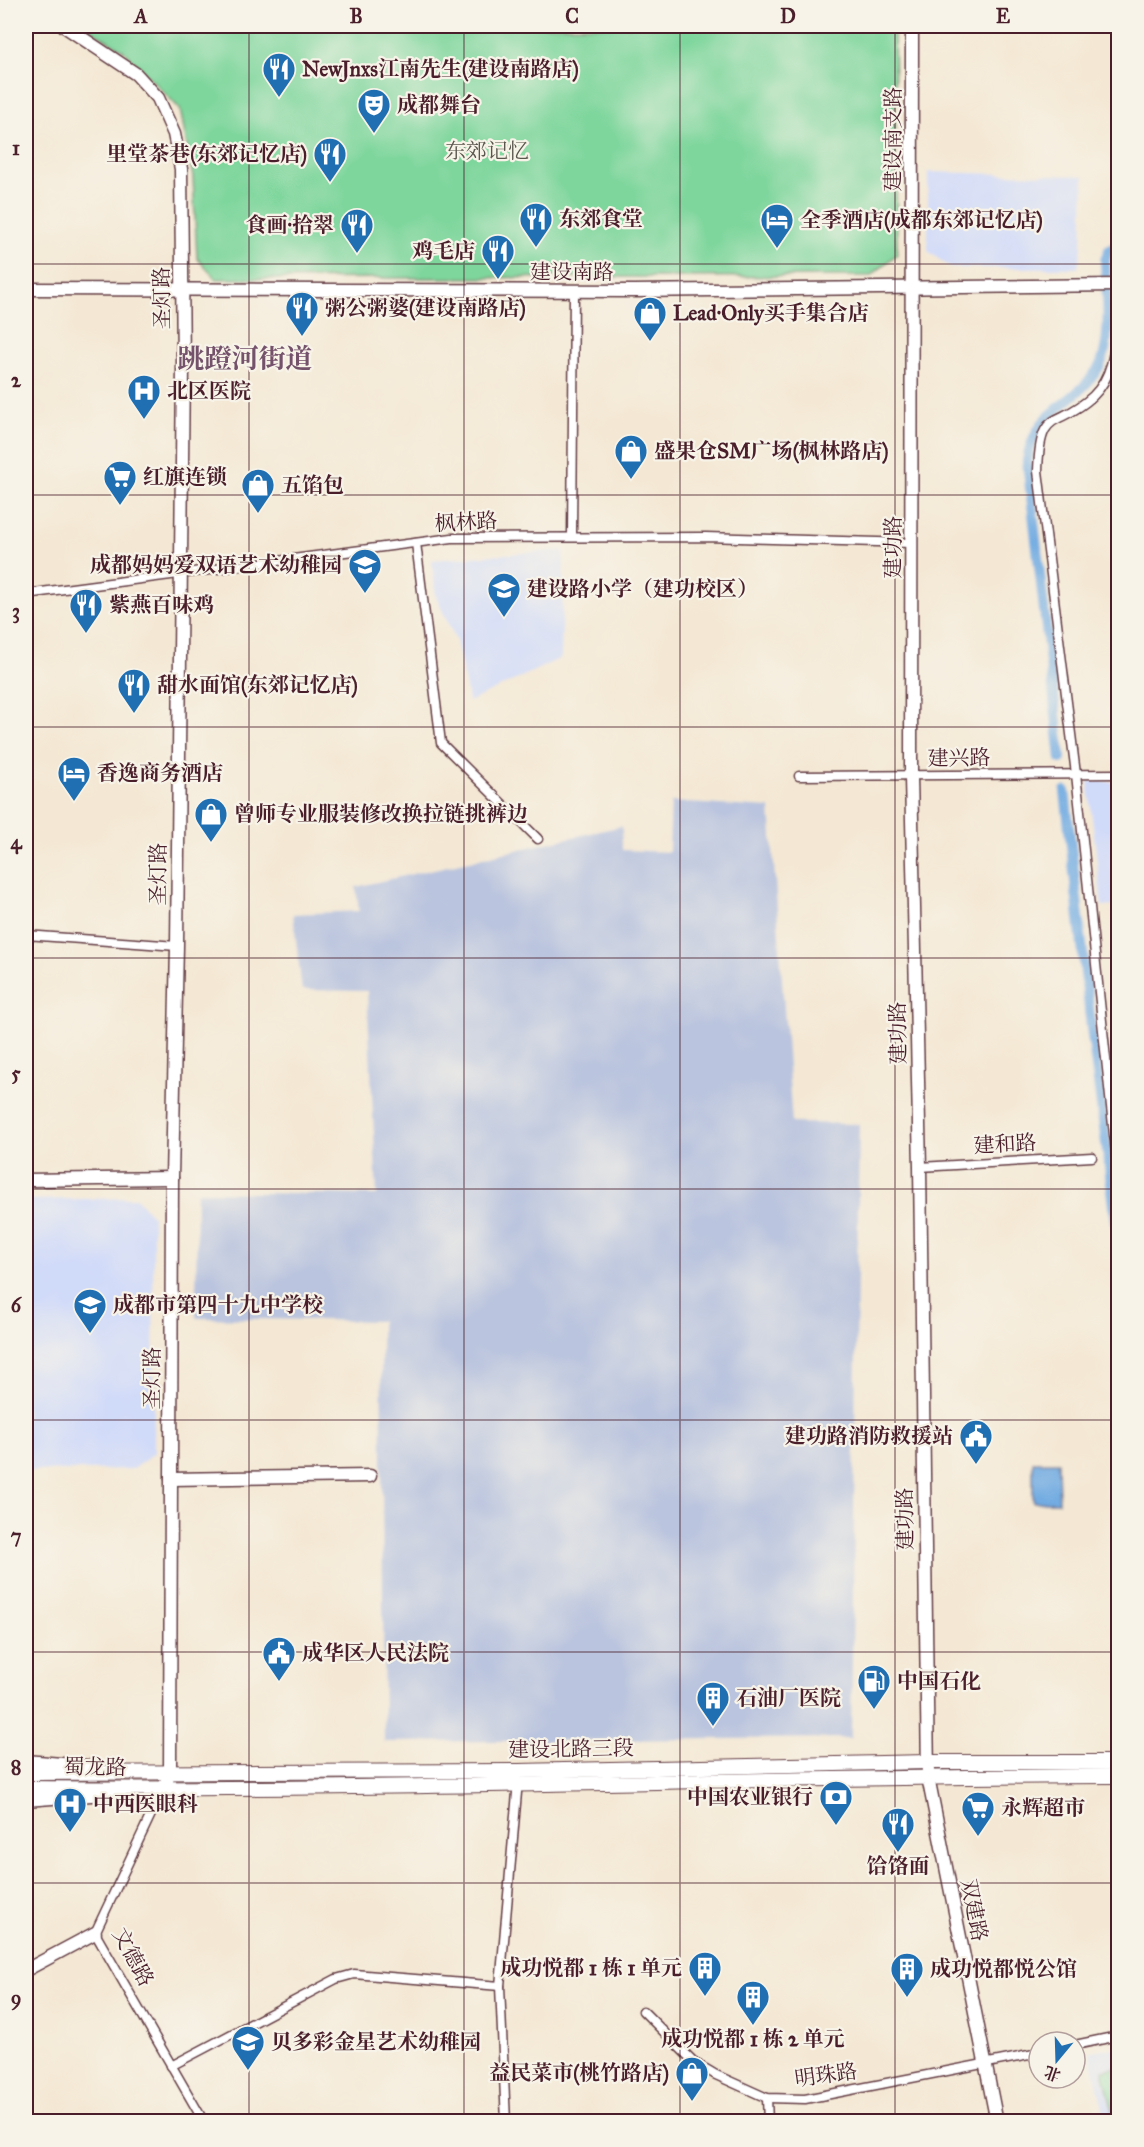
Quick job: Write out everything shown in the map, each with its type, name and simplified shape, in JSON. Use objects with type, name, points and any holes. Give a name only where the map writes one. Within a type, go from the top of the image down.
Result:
[{"type":"main road","name":"建设北路三段","points":[[170,1774],[518,1771],[928,1762],[1119,1762]]},
{"type":"main road","points":[[26,1773],[170,1774]]},
{"type":"main road","name":"建设北路三段","points":[[164,1789],[518,1786],[928,1777],[1119,1776]]},
{"type":"main road","name":"蜀龙路","points":[[26,1788],[164,1789]]},
{"type":"street","name":"圣灯路","points":[[64,26],[136,74],[158,98],[170,125],[181,170],[177,945],[172,1178],[170,1774]]},
{"type":"street","name":"建设南支路","points":[[912,26],[912,289]]},
{"type":"street","name":"建设南路","points":[[26,289],[574,291],[1118,285]]},
{"type":"street","name":"建功路","points":[[912,289],[911,777],[920,1167],[928,1777]]},
{"type":"street","points":[[572,537],[574,291]]},
{"type":"street","points":[[1119,322],[1115,353],[1107,378],[1093,396],[1049,423],[1039,441],[1038,471],[1076,774],[1119,1173]]},
{"type":"street","name":"枫林路","points":[[26,594],[179,576],[452,538],[706,537],[912,543]]},
{"type":"street","points":[[416,543],[441,743],[538,839]]},
{"type":"street","name":"建兴路","points":[[799,776],[1119,774]]},
{"type":"street","points":[[26,935],[177,945]]},
{"type":"street","name":"建和路","points":[[920,1167],[1092,1157]]},
{"type":"street","points":[[26,1180],[172,1178]]},
{"type":"street","points":[[171,1479],[370,1476]]},
{"type":"street","name":"建设北路三段","points":[[26,1761],[170,1774]]},
{"type":"street","points":[[506,2121],[500,1986],[518,1771]]},
{"type":"street","name":"文德路","points":[[170,1774],[95,1933],[204,2121]]},
{"type":"street","name":"双建路","points":[[928,1777],[984,2066],[997,2121]]},
{"type":"street","name":"建设北路三段","points":[[26,1800],[164,1789]]},
{"type":"street","points":[[26,1970],[95,1933]]},
{"type":"street","points":[[171,2066],[336,1979],[354,1974],[500,1986]]},
{"type":"street","name":"明珠路","points":[[643,2012],[694,2062],[716,2075],[767,2098],[806,2099],[1027,2056]]},
{"type":"street","points":[[1087,2043],[1119,2036]]},
{"type":"street","points":[[767,2098],[768,2121]]},
{"type":"shaded area","points":[[928,172],[1084,176],[1082,247],[1078,268],[951,268],[928,251]]},
{"type":"shaded area","name":"建设路小学（建功校区）","points":[[564,550],[561,658],[469,702],[456,640],[436,597],[432,560]]},
{"type":"shaded area","points":[[1088,781],[1118,782],[1118,906],[1102,906]]},
{"type":"shaded area","points":[[671,802],[770,808],[792,1123],[859,1124],[851,1738],[384,1742],[381,1321],[196,1318],[197,1192],[377,1195],[367,991],[302,990],[293,914],[359,911],[356,887],[622,826],[622,850],[669,852]]},
{"type":"shaded area","name":"成都市第四十九中学校","points":[[136,1198],[153,1216],[154,1453],[134,1469],[26,1471],[26,1200]]},
{"type":"shaded area","points":[[1118,2046],[1118,2121],[1106,2121],[1090,2052]]},
{"type":"green space","name":"东郊记忆","points":[[85,26],[894,26],[897,254],[871,276],[216,279],[197,258],[193,177],[180,109],[123,50]]},
{"type":"green space","points":[[1118,2067],[1118,2121],[1115,2121],[1103,2070]]},
{"type":"water","points":[[1033,1462],[1058,1462],[1059,1502],[1033,1502]]},
{"type":"waterway","points":[[1061,759],[1027,461],[1031,443],[1038,429],[1047,418],[1079,391],[1099,367],[1106,343],[1107,329],[1105,260],[1109,250],[1118,245]]},
{"type":"waterway","points":[[1065,791],[1091,1027],[1118,1236]]},
{"type":"place","name":"NewJnxs江南先生(建设南路店)","points":[[279,98]]},
{"type":"place","name":"成都舞台","points":[[374,134]]},
{"type":"place","name":"里堂茶巷(东郊记忆店)","points":[[330,183]]},
{"type":"place","name":"东郊食堂","points":[[536,248]]},
{"type":"place","name":"全季酒店(成都东郊记忆店)","points":[[777,249]]},
{"type":"place","name":"食画·拾翠","points":[[357,254]]},
{"type":"place","name":"鸡毛店","points":[[498,280]]},
{"type":"place","name":"粥公粥婆(建设南路店)","points":[[302,337]]},
{"type":"place","name":"Lead·Only买手集合店","points":[[650,342]]},
{"type":"place","name":"北区医院","points":[[144,420]]},
{"type":"place","name":"盛果仓SM广场(枫林路店)","points":[[631,480]]},
{"type":"place","name":"红旗连锁","points":[[120,506]]},
{"type":"place","name":"五馅包","points":[[258,514]]},
{"type":"place","name":"成都妈妈爱双语艺术幼稚园","points":[[365,594]]},
{"type":"place","name":"建设路小学（建功校区）","points":[[504,618]]},
{"type":"place","name":"紫燕百味鸡","points":[[86,634]]},
{"type":"place","name":"甜水面馆(东郊记忆店)","points":[[134,714]]},
{"type":"place","name":"香逸商务酒店","points":[[74,802]]},
{"type":"place","name":"曾师专业服装修改换拉链挑裤边","points":[[211,843]]},
{"type":"place","name":"成都市第四十九中学校","points":[[90,1334]]},
{"type":"place","name":"建功路消防救援站","points":[[976,1465]]},
{"type":"place","name":"成华区人民法院","points":[[279,1682]]},
{"type":"place","name":"中国石化","points":[[874,1710]]},
{"type":"place","name":"石油厂医院","points":[[713,1727]]},
{"type":"place","name":"中国农业银行","points":[[836,1826]]},
{"type":"place","name":"中西医眼科","points":[[70,1833]]},
{"type":"place","name":"永辉超市","points":[[978,1837]]},
{"type":"place","name":"饸饹面","points":[[898,1853]]},
{"type":"place","name":"成功悦都 1 栋 1 单元","points":[[705,1997]]},
{"type":"place","name":"成功悦都悦公馆","points":[[907,1998]]},
{"type":"place","name":"成功悦都 1 栋 2 单元","points":[[753,2026]]},
{"type":"place","name":"贝多彩金星艺术幼稚园","points":[[248,2071]]},
{"type":"place","name":"益民菜市(桃竹路店)","points":[[692,2102]]},
{"type":"district","name":"跳蹬河街道","points":[[245,358]]}]
